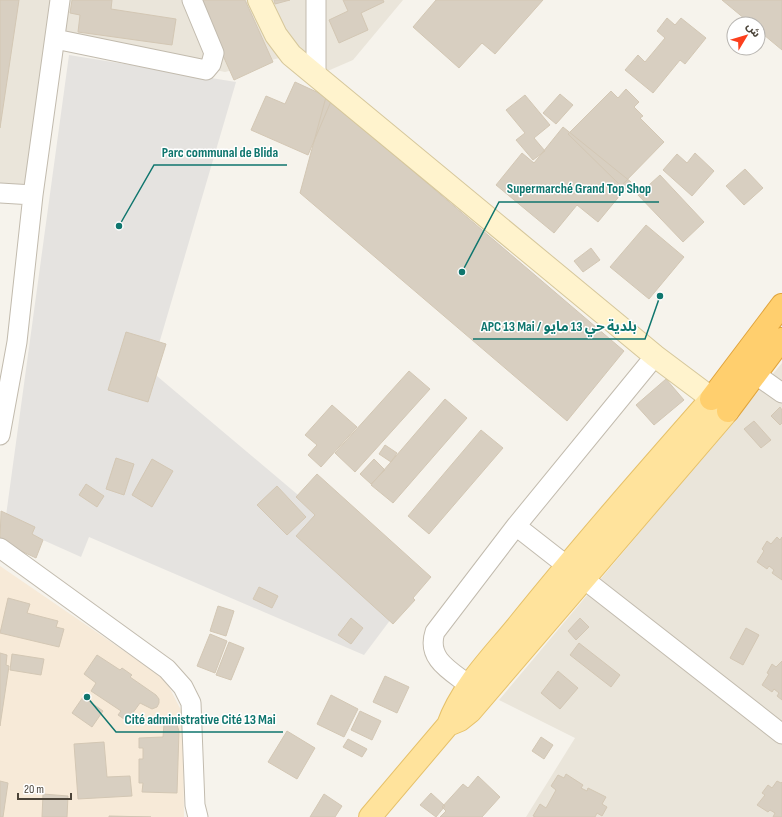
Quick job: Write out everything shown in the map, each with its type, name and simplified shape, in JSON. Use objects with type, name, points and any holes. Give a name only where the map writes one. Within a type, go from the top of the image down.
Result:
[{"type":"highway","points":[[719,405],[782,305]]},
{"type":"highway","points":[[719,405],[755,374],[782,339]]},
{"type":"main road","points":[[370,817],[448,725],[455,707],[470,685],[566,566],[719,405]]},
{"type":"main road","points":[[448,725],[460,720],[470,712],[583,580],[719,405]]},
{"type":"street","points":[[0,435],[17,342],[33,195],[60,0]]},
{"type":"street","points":[[55,39],[206,70],[211,64],[214,53],[192,0]]},
{"type":"street","points":[[259,0],[276,35],[291,55],[655,356],[719,405]]},
{"type":"street","points":[[316,0],[316,76]]},
{"type":"street","points":[[0,193],[33,195]]},
{"type":"street","points":[[470,685],[436,659],[432,646],[433,639],[439,626],[516,526],[655,356]]},
{"type":"street","points":[[755,374],[782,393]]},
{"type":"street","points":[[516,526],[583,580],[782,734]]},
{"type":"street","points":[[0,548],[167,669],[183,687],[191,703],[195,806],[198,817]]},
{"type":"shaded area","points":[[0,0],[403,0],[353,60],[316,76],[291,55],[225,72],[49,35],[33,195],[0,193]]},
{"type":"shaded area","points":[[69,55],[236,82],[151,371],[412,591],[364,655],[89,537],[81,557],[5,523]]},
{"type":"shaded area","points":[[782,363],[782,817],[526,817],[575,738],[499,700]]},
{"type":"shaded area","points":[[0,566],[165,679],[183,714],[184,817],[0,817]]},
{"type":"building","points":[[0,0],[19,0],[0,128]]},
{"type":"building","points":[[72,0],[112,0],[111,9],[176,19],[172,45],[78,32],[80,15],[70,13]]},
{"type":"building","points":[[198,0],[245,0],[273,62],[234,80]]},
{"type":"building","points":[[274,0],[290,0],[275,4]]},
{"type":"building","points":[[343,0],[383,0],[384,2],[361,13],[368,30],[339,43],[329,20],[348,11]]},
{"type":"building","points":[[436,0],[543,0],[495,54],[482,43],[459,68],[413,27]]},
{"type":"building","points":[[722,0],[782,0],[782,50],[766,37],[766,16],[741,16]]},
{"type":"building","points":[[667,18],[675,25],[681,18],[706,38],[685,64],[680,60],[653,93],[625,70],[638,55],[645,62],[665,38],[657,31]]},
{"type":"building","points":[[295,82],[332,99],[308,155],[251,130],[266,96],[285,104]]},
{"type":"building","points":[[626,89],[639,102],[634,107],[643,116],[640,118],[664,142],[621,186],[568,134],[611,91],[618,98]]},
{"type":"building","points":[[560,94],[573,105],[556,124],[543,113]]},
{"type":"building","points":[[525,95],[550,125],[534,138],[545,151],[533,160],[516,140],[525,133],[506,110]]},
{"type":"building","points":[[326,97],[624,351],[567,421],[300,193]]},
{"type":"building","points":[[563,127],[631,182],[598,222],[577,205],[554,233],[496,185],[522,153],[534,163]]},
{"type":"building","points":[[695,153],[714,171],[692,196],[663,170],[677,154],[687,163]]},
{"type":"building","points":[[745,169],[763,188],[744,205],[726,186]]},
{"type":"building","points":[[660,175],[704,222],[683,242],[638,195]]},
{"type":"building","points":[[646,225],[684,257],[649,299],[610,267]]},
{"type":"building","points":[[591,248],[600,260],[583,272],[574,261]]},
{"type":"building","points":[[126,332],[166,344],[148,402],[108,390]]},
{"type":"building","points":[[409,371],[430,389],[355,472],[335,453]]},
{"type":"building","points":[[666,379],[684,400],[654,425],[636,405]]},
{"type":"building","points":[[445,399],[467,418],[393,503],[371,485]]},
{"type":"building","points":[[332,405],[357,427],[321,467],[308,455],[317,445],[305,435]]},
{"type":"building","points":[[780,407],[782,410],[782,423],[780,425],[771,416]]},
{"type":"building","points":[[754,421],[771,440],[761,448],[744,429]]},
{"type":"building","points":[[481,430],[503,448],[429,534],[408,516]]},
{"type":"building","points":[[385,445],[397,453],[391,462],[379,454]]},
{"type":"building","points":[[116,458],[134,464],[124,495],[106,489]]},
{"type":"building","points":[[152,459],[173,471],[152,507],[132,495]]},
{"type":"building","points":[[374,459],[385,470],[371,484],[360,474]]},
{"type":"building","points":[[317,474],[431,577],[413,598],[415,600],[393,624],[296,536],[315,515],[296,497]]},
{"type":"building","points":[[86,484],[104,496],[97,507],[79,495]]},
{"type":"building","points":[[277,486],[306,517],[287,535],[257,505]]},
{"type":"building","points":[[1,511],[35,527],[32,534],[43,540],[36,558],[0,541]]},
{"type":"building","points":[[777,537],[780,540],[782,537],[782,580],[772,573],[774,570],[769,566],[767,569],[757,562],[764,551],[762,549],[767,541],[771,544]]},
{"type":"building","points":[[259,587],[278,596],[272,608],[253,599]]},
{"type":"building","points":[[8,598],[30,604],[27,613],[58,621],[56,627],[64,629],[59,647],[0,633]]},
{"type":"building","points":[[218,606],[234,611],[226,636],[210,631]]},
{"type":"building","points":[[351,618],[363,628],[351,644],[338,635]]},
{"type":"building","points":[[580,618],[589,627],[576,640],[568,631]]},
{"type":"building","points":[[746,628],[759,635],[743,665],[730,658]]},
{"type":"building","points":[[210,634],[227,641],[215,673],[197,666]]},
{"type":"building","points":[[229,642],[244,648],[231,680],[216,675]]},
{"type":"building","points":[[579,643],[620,675],[611,687],[570,655]]},
{"type":"building","points":[[0,653],[7,655],[6,665],[9,666],[0,726]]},
{"type":"building","points":[[12,654],[44,659],[41,675],[10,670]]},
{"type":"building","points":[[97,655],[120,670],[122,668],[132,675],[130,677],[156,695],[159,699],[157,707],[152,709],[140,703],[127,721],[118,715],[121,711],[91,691],[96,683],[84,674]]},
{"type":"building","points":[[782,661],[782,700],[777,696],[779,693],[774,689],[772,692],[762,685],[769,674],[767,673],[772,664],[776,667]]},
{"type":"building","points":[[558,671],[578,688],[560,709],[541,693]]},
{"type":"building","points":[[385,676],[409,687],[397,713],[373,702]]},
{"type":"building","points":[[331,695],[358,709],[344,737],[317,724]]},
{"type":"building","points":[[83,697],[103,711],[92,727],[72,713]]},
{"type":"building","points":[[360,711],[381,721],[372,740],[351,730]]},
{"type":"building","points":[[168,721],[173,721],[177,725],[179,731],[177,793],[142,792],[143,783],[139,783],[139,759],[143,759],[143,748],[139,748],[139,738],[163,737],[164,724]]},
{"type":"building","points":[[287,731],[315,748],[297,779],[268,762]]},
{"type":"building","points":[[541,737],[553,745],[544,759],[532,751]]},
{"type":"building","points":[[348,739],[367,749],[362,757],[343,747]]},
{"type":"building","points":[[104,742],[107,777],[130,776],[132,796],[78,799],[74,744]]},
{"type":"building","points":[[566,774],[583,785],[581,788],[587,791],[588,788],[606,797],[602,804],[607,807],[602,816],[597,813],[595,817],[533,816],[540,804],[546,808],[556,790],[551,786],[558,775],[564,778]]},
{"type":"building","points":[[478,776],[500,797],[482,817],[440,817],[446,811],[442,807],[463,784],[468,788]]},
{"type":"building","points":[[0,781],[8,783],[3,817],[0,817]]},
{"type":"building","points":[[777,781],[782,782],[782,817],[773,817],[775,813],[770,810],[768,812],[757,805],[765,795],[762,793],[768,785],[772,788]]},
{"type":"building","points":[[431,793],[445,806],[436,817],[420,805]]},
{"type":"building","points":[[43,794],[68,796],[67,817],[42,817]]},
{"type":"building","points":[[324,794],[342,806],[335,817],[310,817]]},
{"type":"building","points":[[109,816],[151,817],[109,817]]},
{"type":"place","name":"Parc communal de Blida","points":[[119,226]]},
{"type":"place","name":"Supermarché Grand Top Shop","points":[[462,272]]},
{"type":"place","name":"APC 13 Mai / بلدية حي 13 مايو","points":[[660,296]]},
{"type":"place","name":"Cité administrative Cité 13 Mai","points":[[87,697]]}]
